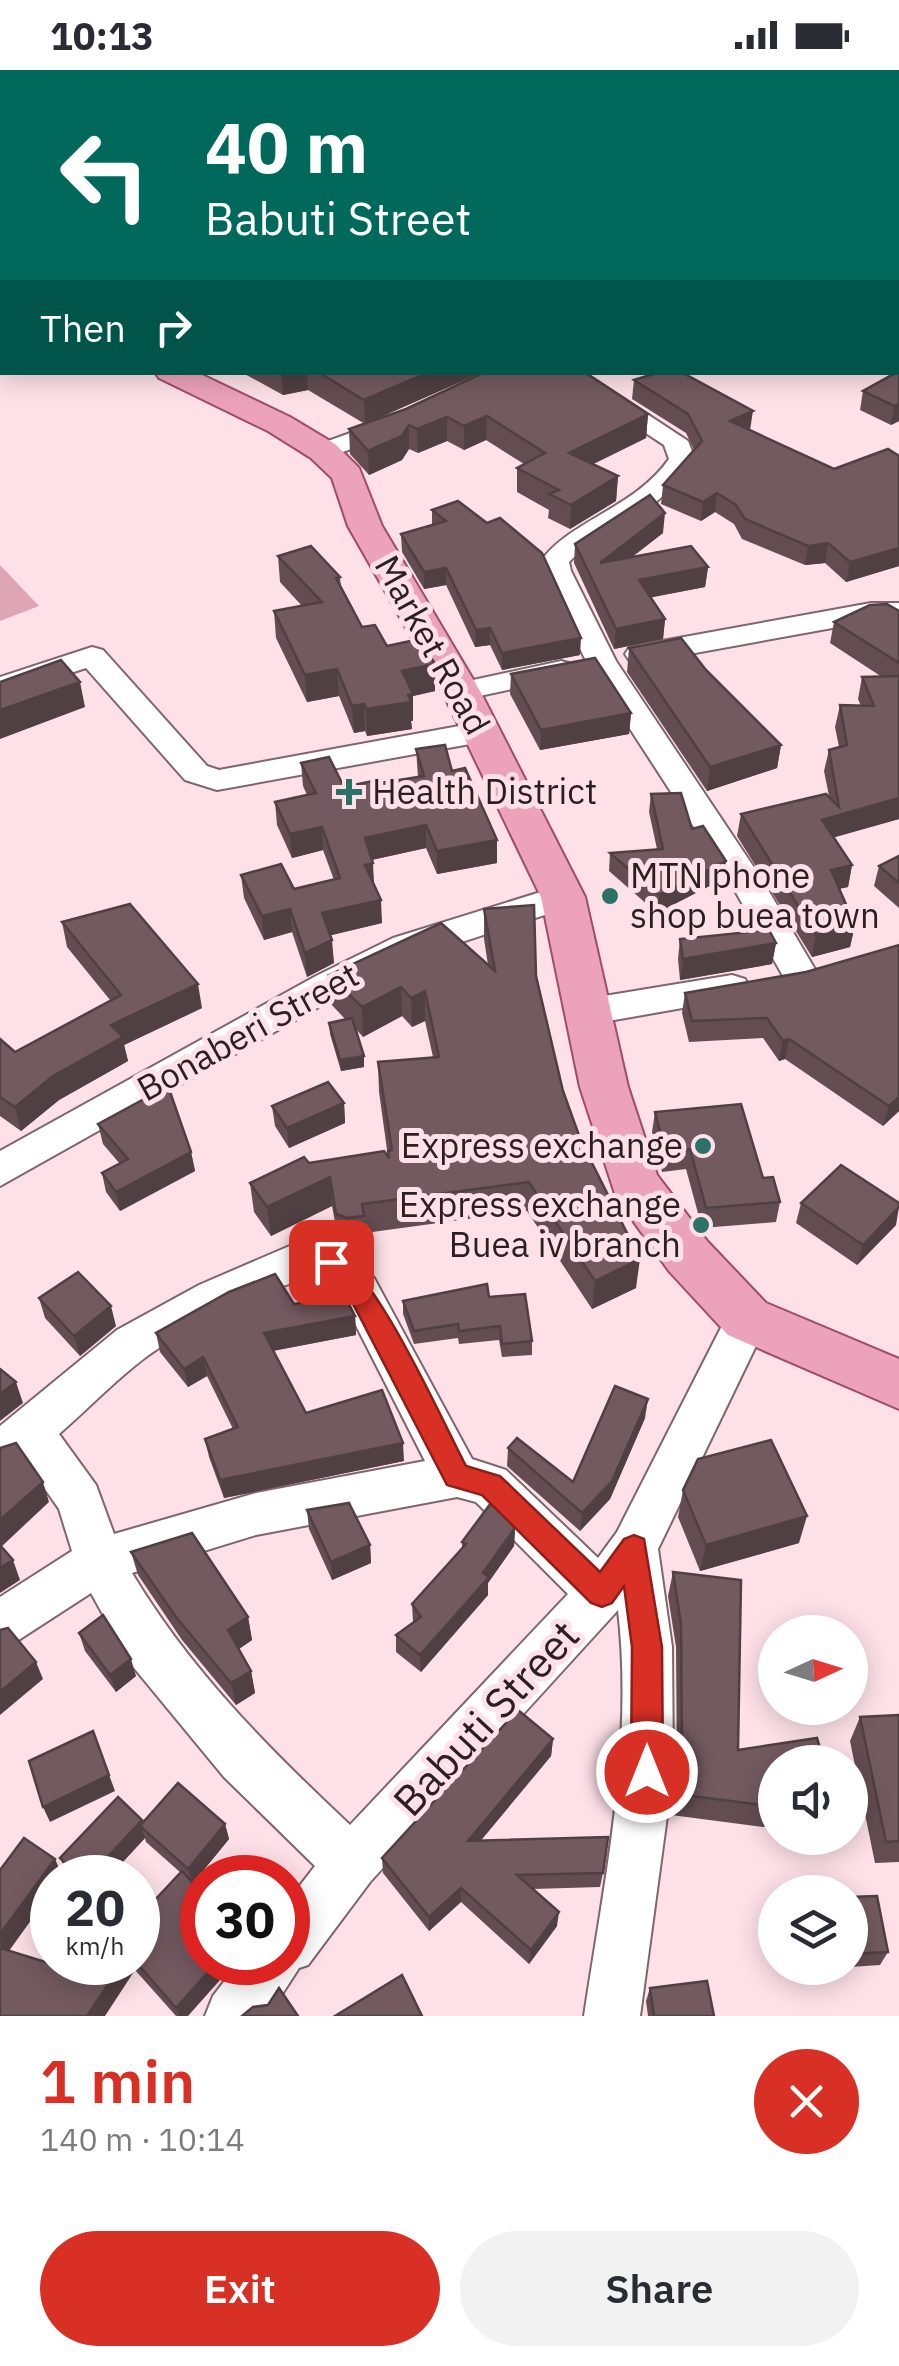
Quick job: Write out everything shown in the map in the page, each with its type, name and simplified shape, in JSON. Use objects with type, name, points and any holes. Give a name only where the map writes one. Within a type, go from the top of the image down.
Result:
[{"type":"main road","name":"Market Road","points":[[176,375],[279,424],[323,451],[347,476],[365,526],[461,691],[563,897],[586,1012],[634,1183],[688,1256],[747,1319]]},
{"type":"main road","points":[[747,1319],[899,1385]]},
{"type":"street","points":[[571,375],[675,441],[682,459],[674,472],[636,505],[555,560],[600,661],[749,886],[817,972],[586,1012]]},
{"type":"street","points":[[323,451],[414,417]]},
{"type":"street","points":[[461,691],[600,661],[871,612],[899,612]]},
{"type":"street","points":[[0,688],[92,656],[196,773],[217,780],[481,732]]},
{"type":"street","name":"Bonaberi Street","points":[[0,1170],[406,947],[563,897]]},
{"type":"street","points":[[352,1863],[230,1745],[148,1646],[98,1561],[80,1500],[15,1440],[132,1342],[214,1297],[292,1262],[331,1262],[360,1290],[457,1476]]},
{"type":"street","name":"Babuti Street","points":[[310,1917],[352,1863],[602,1593],[634,1548],[747,1319]]},
{"type":"street","points":[[0,1624],[98,1561],[256,1514],[457,1476],[490,1485],[602,1593]]},
{"type":"street","points":[[612,2016],[647,1772],[647,1647],[634,1548]]},
{"type":"street","points":[[232,2016],[256,1985]]},
{"type":"shaded area","points":[[0,565],[39,606],[0,621]]},
{"type":"building","points":[[323,375],[422,375],[364,400]]},
{"type":"building","points":[[479,375],[589,375],[648,414],[569,453],[618,476],[571,505],[549,494],[559,490],[517,468],[545,453],[487,416],[464,426],[447,417],[417,429],[409,425],[402,436],[368,451],[349,429],[406,409]]},
{"type":"building","points":[[650,375],[687,375],[753,411],[730,421],[834,469],[888,449],[899,456],[899,548],[850,562],[828,543],[808,546],[745,519],[736,505],[717,493],[703,502],[663,485],[702,441],[688,414],[634,380]]},
{"type":"building","points":[[899,375],[899,404],[894,406],[863,391]]},
{"type":"building","points":[[650,495],[665,513],[600,563],[691,546],[708,567],[639,580],[665,619],[616,629],[575,544]]},
{"type":"building","points":[[458,501],[487,523],[500,518],[542,553],[581,638],[502,653],[490,628],[476,630],[446,568],[424,572],[401,534],[446,521],[432,510]]},
{"type":"building","points":[[311,546],[340,577],[336,578],[362,627],[375,625],[387,646],[420,639],[435,664],[402,671],[413,694],[408,695],[411,702],[366,709],[364,704],[352,706],[337,669],[305,675],[274,611],[322,602],[278,556]]},
{"type":"building","points":[[887,604],[899,611],[899,663],[834,622],[870,605]]},
{"type":"building","points":[[681,638],[706,670],[781,745],[710,767],[629,648]]},
{"type":"building","points":[[595,658],[631,713],[541,730],[511,674]]},
{"type":"building","points":[[61,660],[80,682],[0,710],[0,682]]},
{"type":"building","points":[[899,676],[899,798],[822,820],[852,865],[831,870],[855,925],[816,935],[741,814],[826,794],[839,807],[829,750],[847,745],[840,705],[874,706],[862,677]]},
{"type":"building","points":[[445,745],[452,771],[465,768],[497,840],[437,851],[426,825],[365,838],[373,863],[365,865],[381,900],[322,913],[332,940],[305,953],[290,909],[262,916],[241,875],[281,864],[294,889],[340,878],[322,827],[290,834],[275,802],[316,793],[301,763],[329,757],[344,787],[373,781],[374,784],[424,776],[416,749]]},
{"type":"building","points":[[681,793],[692,829],[703,826],[726,861],[659,895],[610,853],[663,849],[651,794]]},
{"type":"building","points":[[899,856],[899,883],[879,866]]},
{"type":"building","points":[[130,904],[198,984],[111,1025],[123,1037],[53,1076],[15,1107],[0,1097],[0,1039],[15,1052],[121,995],[62,922]]},
{"type":"building","points":[[534,905],[536,976],[563,1091],[581,1141],[640,1259],[595,1281],[529,1182],[362,1204],[364,1216],[347,1218],[336,1214],[330,1177],[267,1207],[250,1183],[304,1157],[309,1163],[384,1151],[389,1158],[388,1151],[392,1150],[378,1062],[439,1057],[425,991],[411,998],[401,987],[362,1007],[329,975],[441,923],[495,971],[484,909]]},
{"type":"building","points":[[769,930],[776,943],[683,959],[680,939]]},
{"type":"building","points":[[899,945],[899,1097],[889,1106],[789,1039],[783,1041],[767,1018],[692,1021],[685,993],[806,972]]},
{"type":"building","points":[[352,1018],[364,1056],[340,1060],[329,1023]]},
{"type":"building","points":[[328,1082],[344,1103],[287,1128],[272,1106]]},
{"type":"building","points":[[168,1086],[191,1152],[116,1192],[102,1173],[128,1159],[98,1124]]},
{"type":"building","points":[[741,1104],[763,1178],[773,1177],[780,1202],[706,1208],[690,1149],[665,1151],[655,1112]]},
{"type":"building","points":[[841,1165],[899,1203],[863,1245],[801,1203]]},
{"type":"building","points":[[78,1272],[111,1306],[74,1336],[39,1298]]},
{"type":"building","points":[[275,1274],[294,1304],[344,1295],[355,1316],[264,1333],[306,1413],[382,1390],[403,1443],[220,1480],[205,1439],[238,1427],[203,1357],[184,1369],[156,1333],[229,1292]]},
{"type":"building","points":[[487,1284],[489,1297],[525,1294],[532,1341],[502,1344],[500,1326],[459,1331],[458,1324],[414,1331],[403,1301]]},
{"type":"building","points":[[0,1369],[16,1382],[0,1394]]},
{"type":"building","points":[[615,1386],[648,1399],[612,1481],[582,1513],[508,1448],[517,1438],[573,1482]]},
{"type":"building","points":[[771,1440],[807,1516],[706,1545],[683,1490],[698,1459]]},
{"type":"building","points":[[16,1443],[43,1482],[0,1520],[0,1448]]},
{"type":"building","points":[[349,1503],[370,1545],[331,1562],[307,1510]]},
{"type":"building","points":[[491,1503],[515,1528],[483,1573],[489,1577],[420,1655],[396,1635],[421,1617],[412,1604],[466,1544],[462,1542]]},
{"type":"building","points":[[192,1533],[248,1617],[228,1630],[251,1671],[231,1683],[176,1617],[131,1552]]},
{"type":"building","points":[[0,1545],[13,1560],[0,1568]]},
{"type":"building","points":[[673,1572],[741,1580],[738,1750],[758,1747],[758,1804],[676,1794],[682,1750],[681,1624]]},
{"type":"building","points":[[103,1615],[131,1659],[110,1675],[79,1633]]},
{"type":"building","points":[[8,1628],[36,1662],[0,1692],[0,1630]]},
{"type":"building","points":[[518,1710],[553,1739],[468,1841],[608,1837],[603,1873],[517,1875],[559,1912],[531,1950],[461,1888],[429,1917],[382,1858]]},
{"type":"building","points":[[899,1715],[899,1841],[886,1842],[862,1725],[868,1725],[868,1717]]},
{"type":"building","points":[[93,1731],[109,1775],[43,1807],[29,1761]]},
{"type":"building","points":[[817,1738],[819,1745],[771,1745]]},
{"type":"building","points":[[178,1783],[225,1824],[200,1855],[180,1855],[180,1862],[140,1826]]},
{"type":"building","points":[[118,1797],[142,1820],[109,1855],[63,1855]]},
{"type":"building","points":[[24,1838],[49,1855],[30,1855],[30,1893],[0,1934],[0,1870]]},
{"type":"building","points":[[180,1873],[180,1985],[196,1985],[176,2008],[156,1985],[160,1985],[160,1894]]},
{"type":"building","points":[[868,1896],[877,1896],[888,1952],[868,1953]]},
{"type":"building","points":[[0,1948],[30,1957],[30,1985],[108,1985],[87,2016],[0,2016]]},
{"type":"building","points":[[402,1975],[422,2016],[335,2016]]},
{"type":"building","points":[[707,1981],[714,2016],[654,2016],[650,1988]]},
{"type":"building","points":[[279,1988],[298,2016],[242,2016],[253,2007],[268,2005]]},
{"type":"place","name":"Health District","points":[[349,792]]},
{"type":"place","name":"MTN phone shop buea town","points":[[610,896]]},
{"type":"place","name":"Express exchange","points":[[703,1146]]},
{"type":"place","name":"Express exchange Buea iv branch","points":[[701,1225]]},
{"type":"route","points":[[331,1262],[360,1290],[457,1476],[490,1485],[602,1593],[634,1548],[647,1647],[647,1772]]}]
